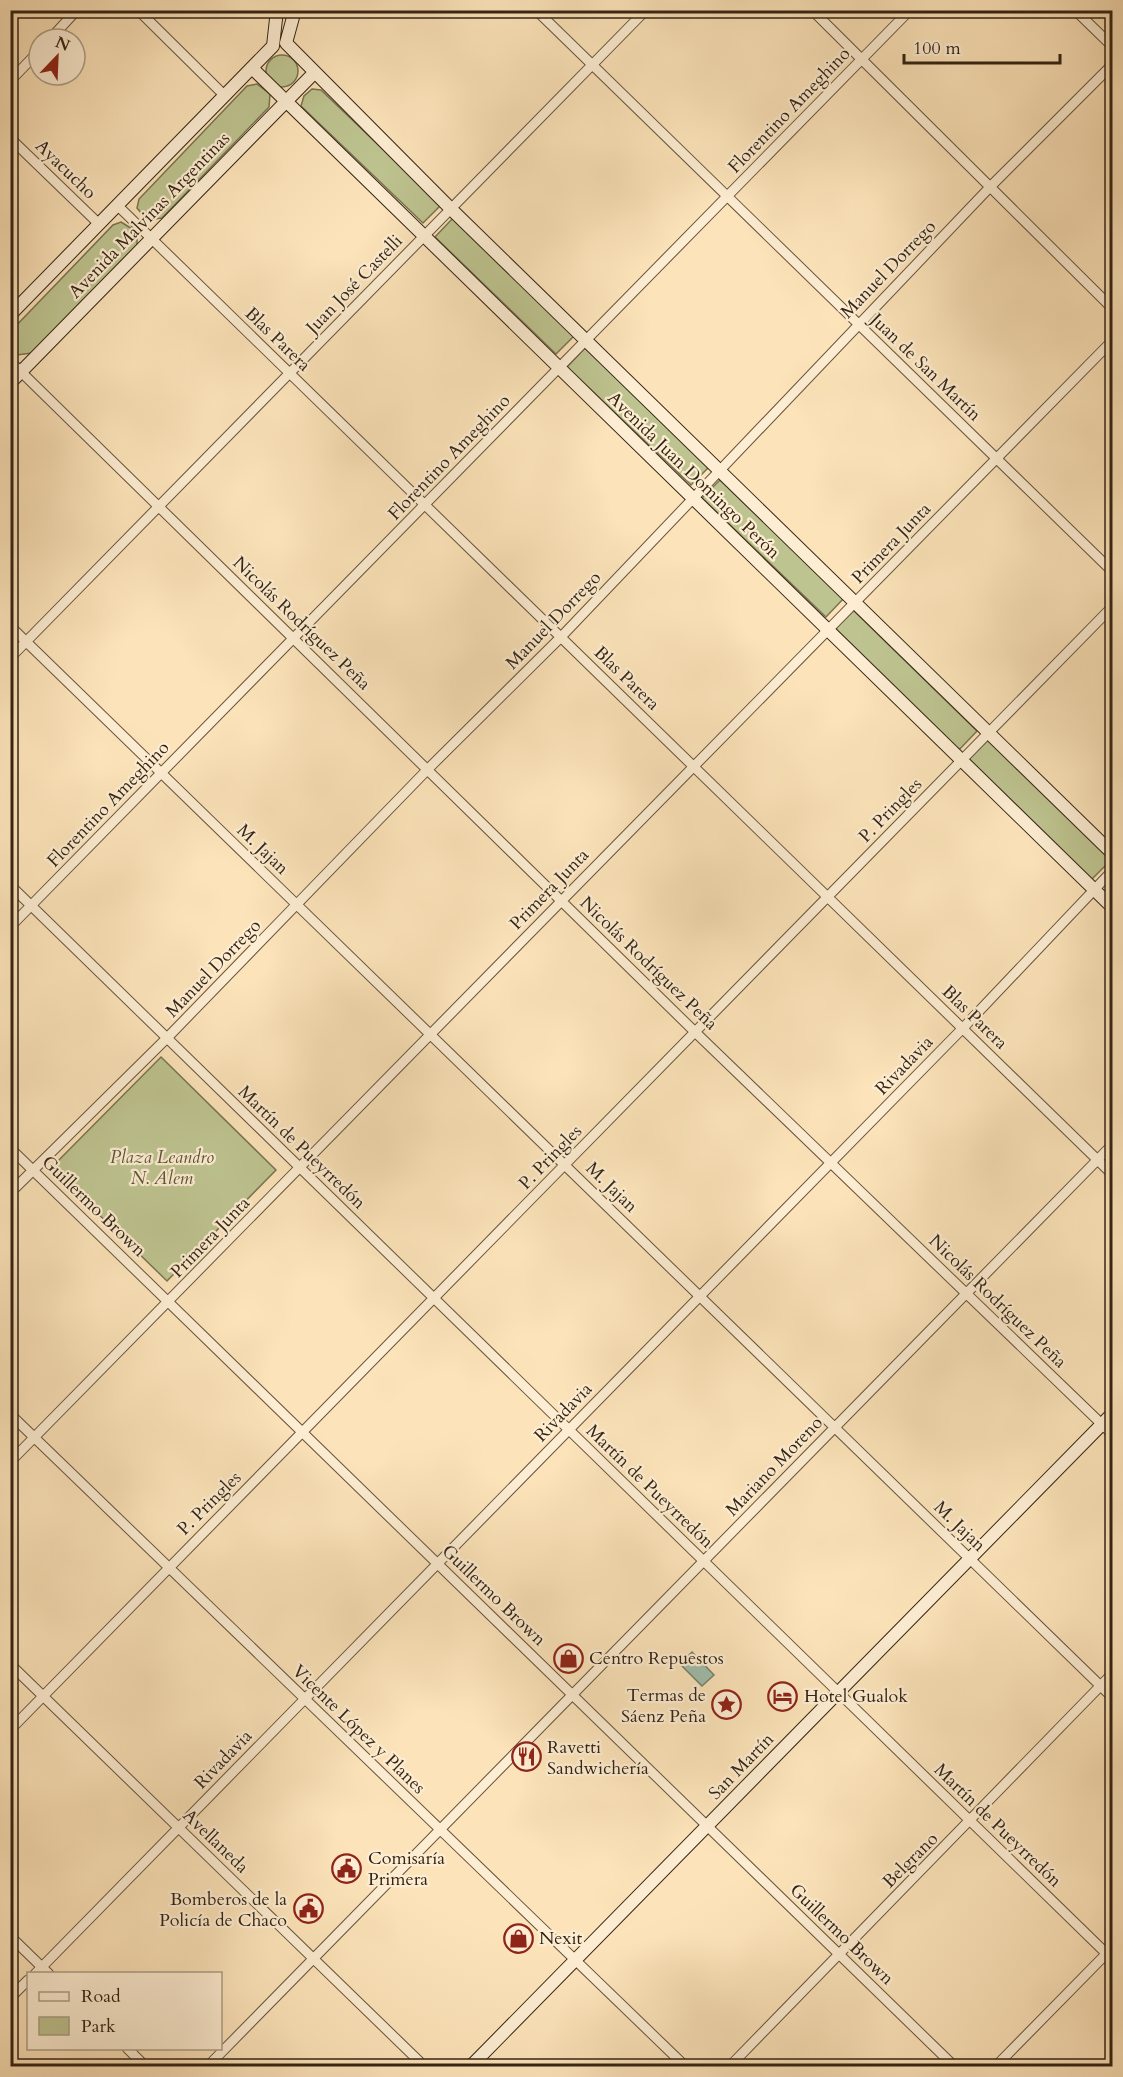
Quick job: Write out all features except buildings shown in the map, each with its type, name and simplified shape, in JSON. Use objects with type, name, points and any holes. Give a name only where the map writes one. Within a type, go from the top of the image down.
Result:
[{"type":"main road","name":"Avenida Malvinas Argentinas","points":[[10,315],[273,46],[273,23],[277,10]]},
{"type":"main road","name":"Avenida Juan Domingo Perón","points":[[295,10],[286,44],[314,73],[718,470],[1113,853]]},
{"type":"main road","name":"Avenida Juan Domingo Perón","points":[[252,68],[1113,907]]},
{"type":"main road","name":"Avenida Malvinas Argentinas","points":[[10,383],[314,73]]},
{"type":"main road","name":"San Martín","points":[[471,2067],[1113,1414]]},
{"type":"street","points":[[61,27],[77,10]]},
{"type":"street","points":[[138,10],[225,96]]},
{"type":"street","name":"Juan de San Martín","points":[[536,10],[1113,571]]},
{"type":"street","name":"Juan José Castelli","points":[[10,658],[646,10]]},
{"type":"street","points":[[812,10],[1113,308]]},
{"type":"street","name":"Florentino Ameghino","points":[[10,927],[910,10]]},
{"type":"street","points":[[1075,10],[1113,46]]},
{"type":"street","points":[[10,81],[27,63]]},
{"type":"street","name":"Manuel Dorrego","points":[[10,1193],[167,1038],[428,769],[561,637],[691,498],[991,186],[1113,65]]},
{"type":"street","name":"Ayacucho","points":[[10,138],[99,224]]},
{"type":"street","name":"Blas Parera","points":[[118,206],[1113,1174]]},
{"type":"street","name":"Primera Junta","points":[[10,1462],[1113,341]]},
{"type":"street","name":"Nicolás Rodríguez Peña","points":[[10,362],[694,1031],[1113,1434]]},
{"type":"street","name":"P. Pringles","points":[[10,1730],[694,1031],[1113,607]]},
{"type":"street","name":"M. Jajan","points":[[10,626],[1113,1697]]},
{"type":"street","name":"Rivadavia","points":[[42,1971],[304,1699],[963,1028],[1113,871]]},
{"type":"street","name":"Martín de Pueyrredón","points":[[10,885],[971,1821],[1111,1954]]},
{"type":"street","name":"Mariano Moreno","points":[[208,2067],[439,1829],[1113,1145]]},
{"type":"street","name":"Guillermo Brown","points":[[10,1148],[954,2067]]},
{"type":"street","name":"Vicente López y Planes","points":[[10,1414],[170,1565],[304,1699],[685,2067]]},
{"type":"street","name":"Avellaneda","points":[[10,1664],[424,2067]]},
{"type":"street","name":"Belgrano","points":[[730,2067],[1113,1674]]},
{"type":"street","points":[[10,1936],[42,1971]]},
{"type":"street","points":[[996,2067],[1111,1954]]},
{"type":"street","points":[[10,1998],[27,1981]]},
{"type":"street","points":[[128,2050],[145,2067]]},
{"type":"green space","points":[[282,55],[293,60],[298,71],[293,82],[282,87],[271,82],[266,71],[271,60]]},
{"type":"green space","points":[[257,84],[270,94],[269,107],[162,218],[147,220],[137,208],[139,199],[247,86]]},
{"type":"green space","points":[[312,89],[321,90],[441,205],[423,223],[301,106],[304,96]]},
{"type":"green space","points":[[453,218],[574,336],[556,354],[435,237]]},
{"type":"green space","points":[[121,222],[137,232],[137,245],[32,353],[17,355],[11,347],[10,332],[113,225]]},
{"type":"green space","points":[[585,348],[709,467],[691,485],[567,367]]},
{"type":"green space","points":[[720,480],[844,598],[826,617],[702,498]]},
{"type":"green space","points":[[852,609],[977,731],[958,751],[834,629]]},
{"type":"green space","points":[[988,739],[1111,860],[1091,880],[969,759]]},
{"type":"green space","name":"Plaza Leandro N. Alem","points":[[161,1057],[276,1170],[167,1281],[51,1168]]},
{"type":"shaded area","points":[[692,1652],[714,1675],[702,1686],[680,1664]]},
{"type":"place","name":"Centro Repuestos","points":[[568,1658]]},
{"type":"place","name":"Hotel Gualok","points":[[783,1696]]},
{"type":"place","name":"Termas de Sáenz Peña","points":[[727,1705]]},
{"type":"place","name":"Ravetti Sandwichería","points":[[526,1757]]},
{"type":"place","name":"Comisaría Primera","points":[[347,1868]]},
{"type":"place","name":"Bomberos de la Policía de Chaco","points":[[308,1909]]},
{"type":"place","name":"Nexit","points":[[518,1938]]}]
